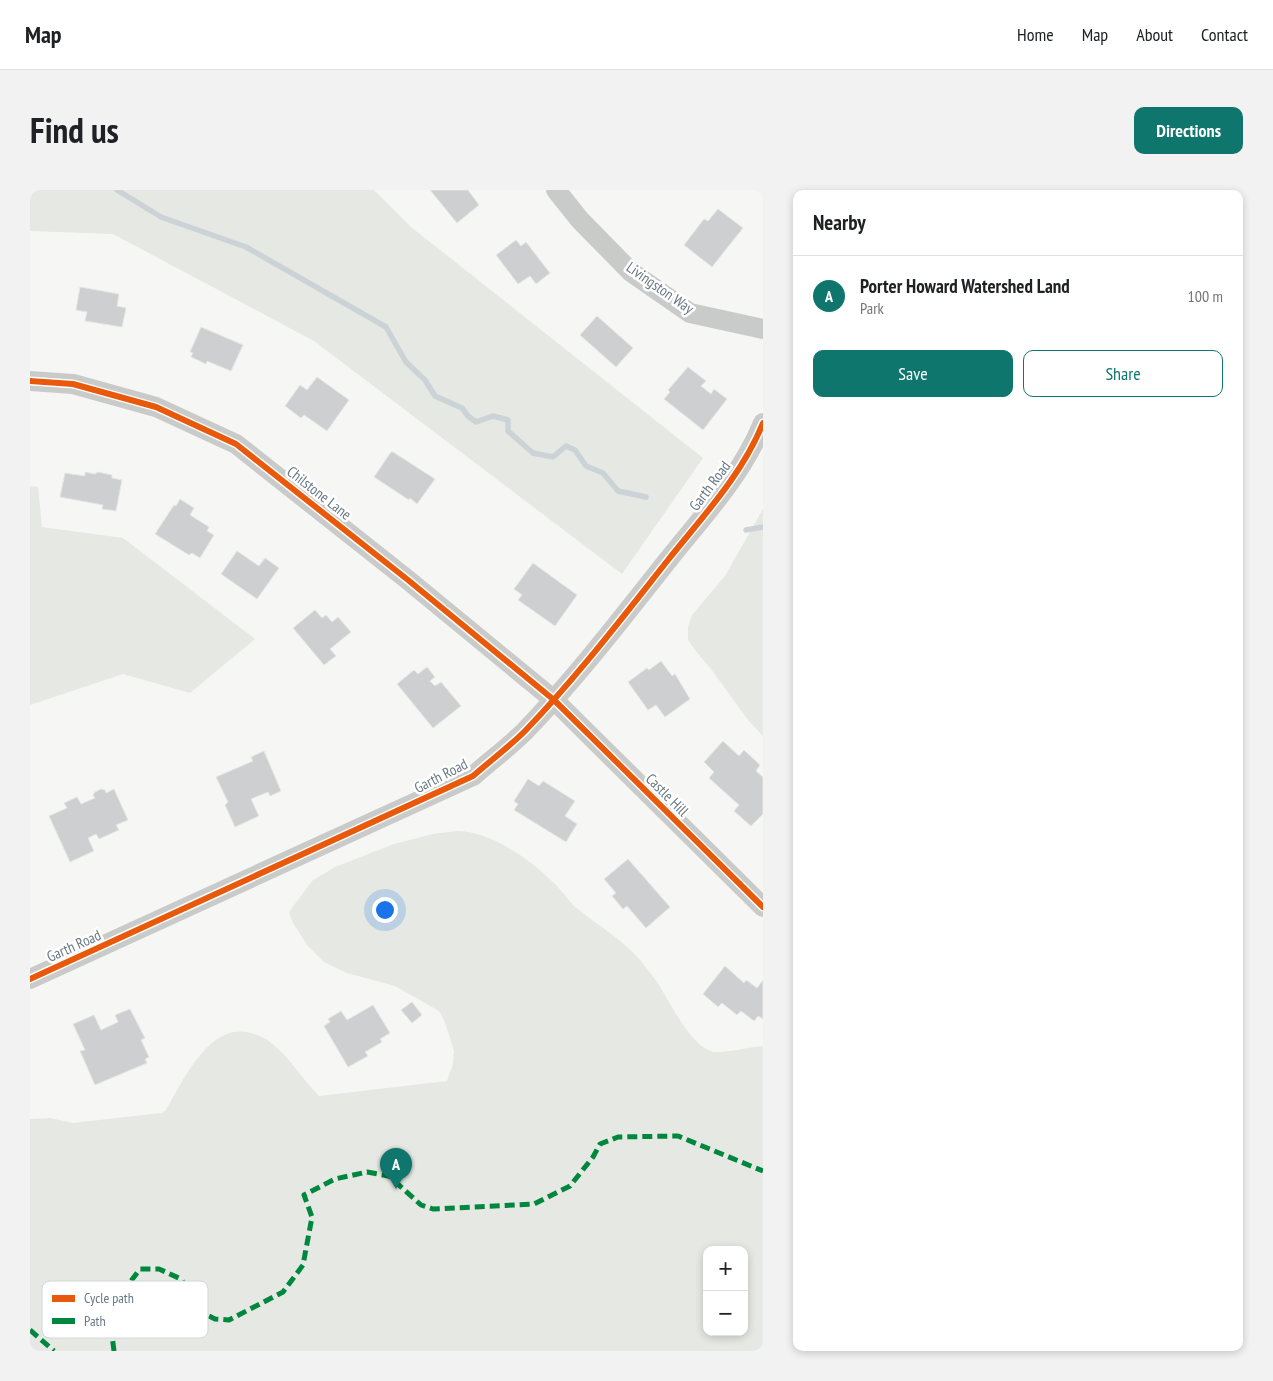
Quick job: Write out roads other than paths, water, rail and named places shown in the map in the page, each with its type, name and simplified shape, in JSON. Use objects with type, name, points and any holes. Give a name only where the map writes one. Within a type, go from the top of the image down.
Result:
[{"type":"street","name":"Livingston Way","points":[[556,190],[580,220],[632,272],[690,312],[763,329]]},
{"type":"street","name":"Chilstone Lane","points":[[30,381],[73,384],[156,408],[236,444],[408,580],[554,700]]},
{"type":"street","name":"Garth Road","points":[[30,979],[473,776],[523,733],[554,700],[728,485],[754,445],[763,423]]},
{"type":"street","name":"Castle Hill","points":[[554,700],[763,907]]},
{"type":"waterway","points":[[117,190],[161,217],[246,247],[386,327],[406,362],[425,380],[435,396],[462,408],[476,422],[493,416],[508,420],[508,431],[533,453],[553,457],[566,446],[575,450],[586,466],[603,473],[618,491],[646,497]]},
{"type":"waterway","points":[[746,530],[763,527]]},
{"type":"place","name":"Porter Howard Watershed Land","points":[[396,1189]]}]
